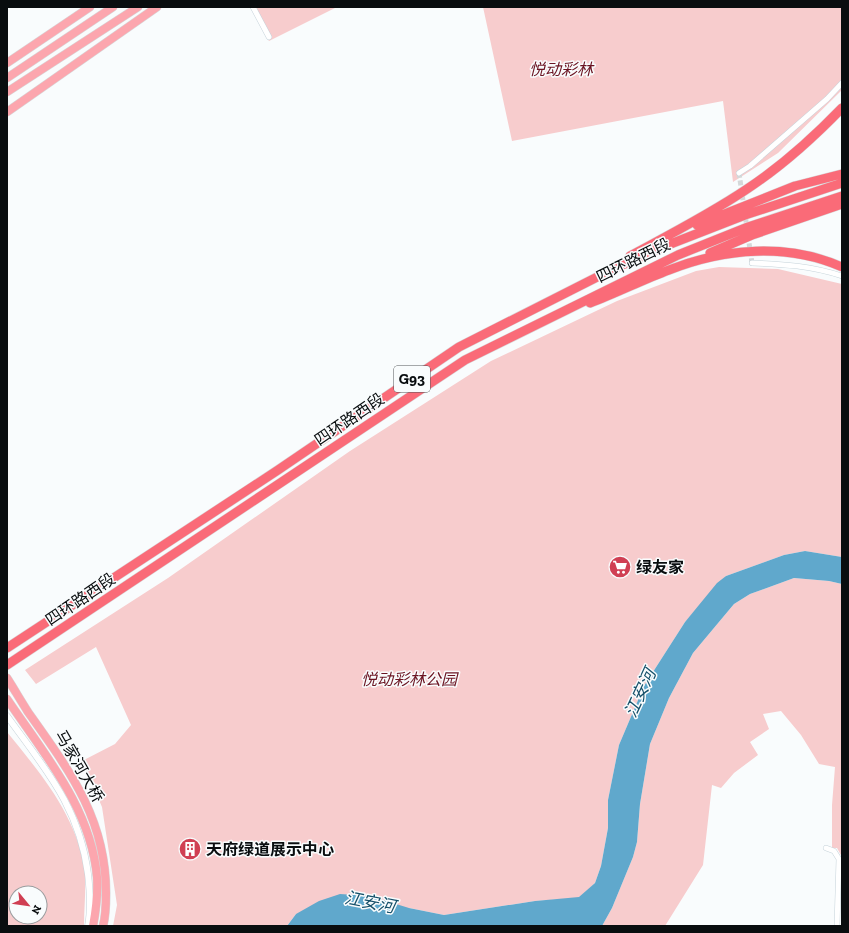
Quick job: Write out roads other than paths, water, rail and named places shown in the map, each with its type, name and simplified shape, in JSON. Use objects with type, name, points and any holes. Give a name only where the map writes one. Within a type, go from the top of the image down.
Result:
[{"type":"highway","points":[[613,269],[626,258],[709,213],[747,189],[797,150],[842,108]]},
{"type":"highway","points":[[648,246],[795,186],[842,174]]},
{"type":"highway","name":"四环路西段","points":[[7,648],[278,470],[459,346],[613,269],[745,215],[842,183]]},
{"type":"highway","name":"四环路西段","points":[[7,665],[465,360],[678,255],[748,227],[842,196]]},
{"type":"highway","points":[[557,315],[615,294],[670,269],[752,235],[842,204]]},
{"type":"highway","points":[[670,269],[719,255],[761,251],[791,252],[825,260],[842,267]]},
{"type":"main road","points":[[7,62],[90,7]]},
{"type":"main road","points":[[7,78],[113,7]]},
{"type":"main road","points":[[7,92],[138,7]]},
{"type":"main road","points":[[7,112],[157,7]]},
{"type":"main road","name":"马家河大桥","points":[[7,678],[74,779],[91,811],[101,847],[106,878],[106,916],[103,926]]},
{"type":"main road","points":[[7,699],[60,776],[79,810],[93,855],[97,878],[94,926]]},
{"type":"street","points":[[253,7],[270,37]]},
{"type":"street","points":[[739,173],[750,166],[827,99],[842,83]]},
{"type":"street","points":[[752,262],[790,264],[823,269],[842,276]]},
{"type":"street","points":[[7,716],[57,785],[75,821],[85,853],[90,889],[88,926]]},
{"type":"street","points":[[826,848],[834,851],[839,859],[840,905],[837,926]]},
{"type":"water","name":"江安河","points":[[805,551],[842,557],[842,584],[829,581],[794,578],[750,594],[734,604],[693,653],[669,698],[650,744],[640,804],[637,842],[633,857],[612,908],[602,926],[287,926],[296,914],[319,901],[340,894],[370,896],[409,908],[444,915],[535,901],[579,897],[595,883],[601,866],[608,828],[608,800],[619,745],[644,686],[685,622],[717,583],[726,576],[784,555]]},
{"type":"tunnel","points":[[739,173],[747,228]]},
{"type":"tunnel","points":[[748,236],[752,263]]},
{"type":"place","name":"绿友家","points":[[620,567]]},
{"type":"place","name":"天府绿道展示中心","points":[[190,849]]},
{"type":"park label","name":"悦动彩林","points":[[561,69]]},
{"type":"park label","name":"悦动彩林公园","points":[[409,679]]}]
